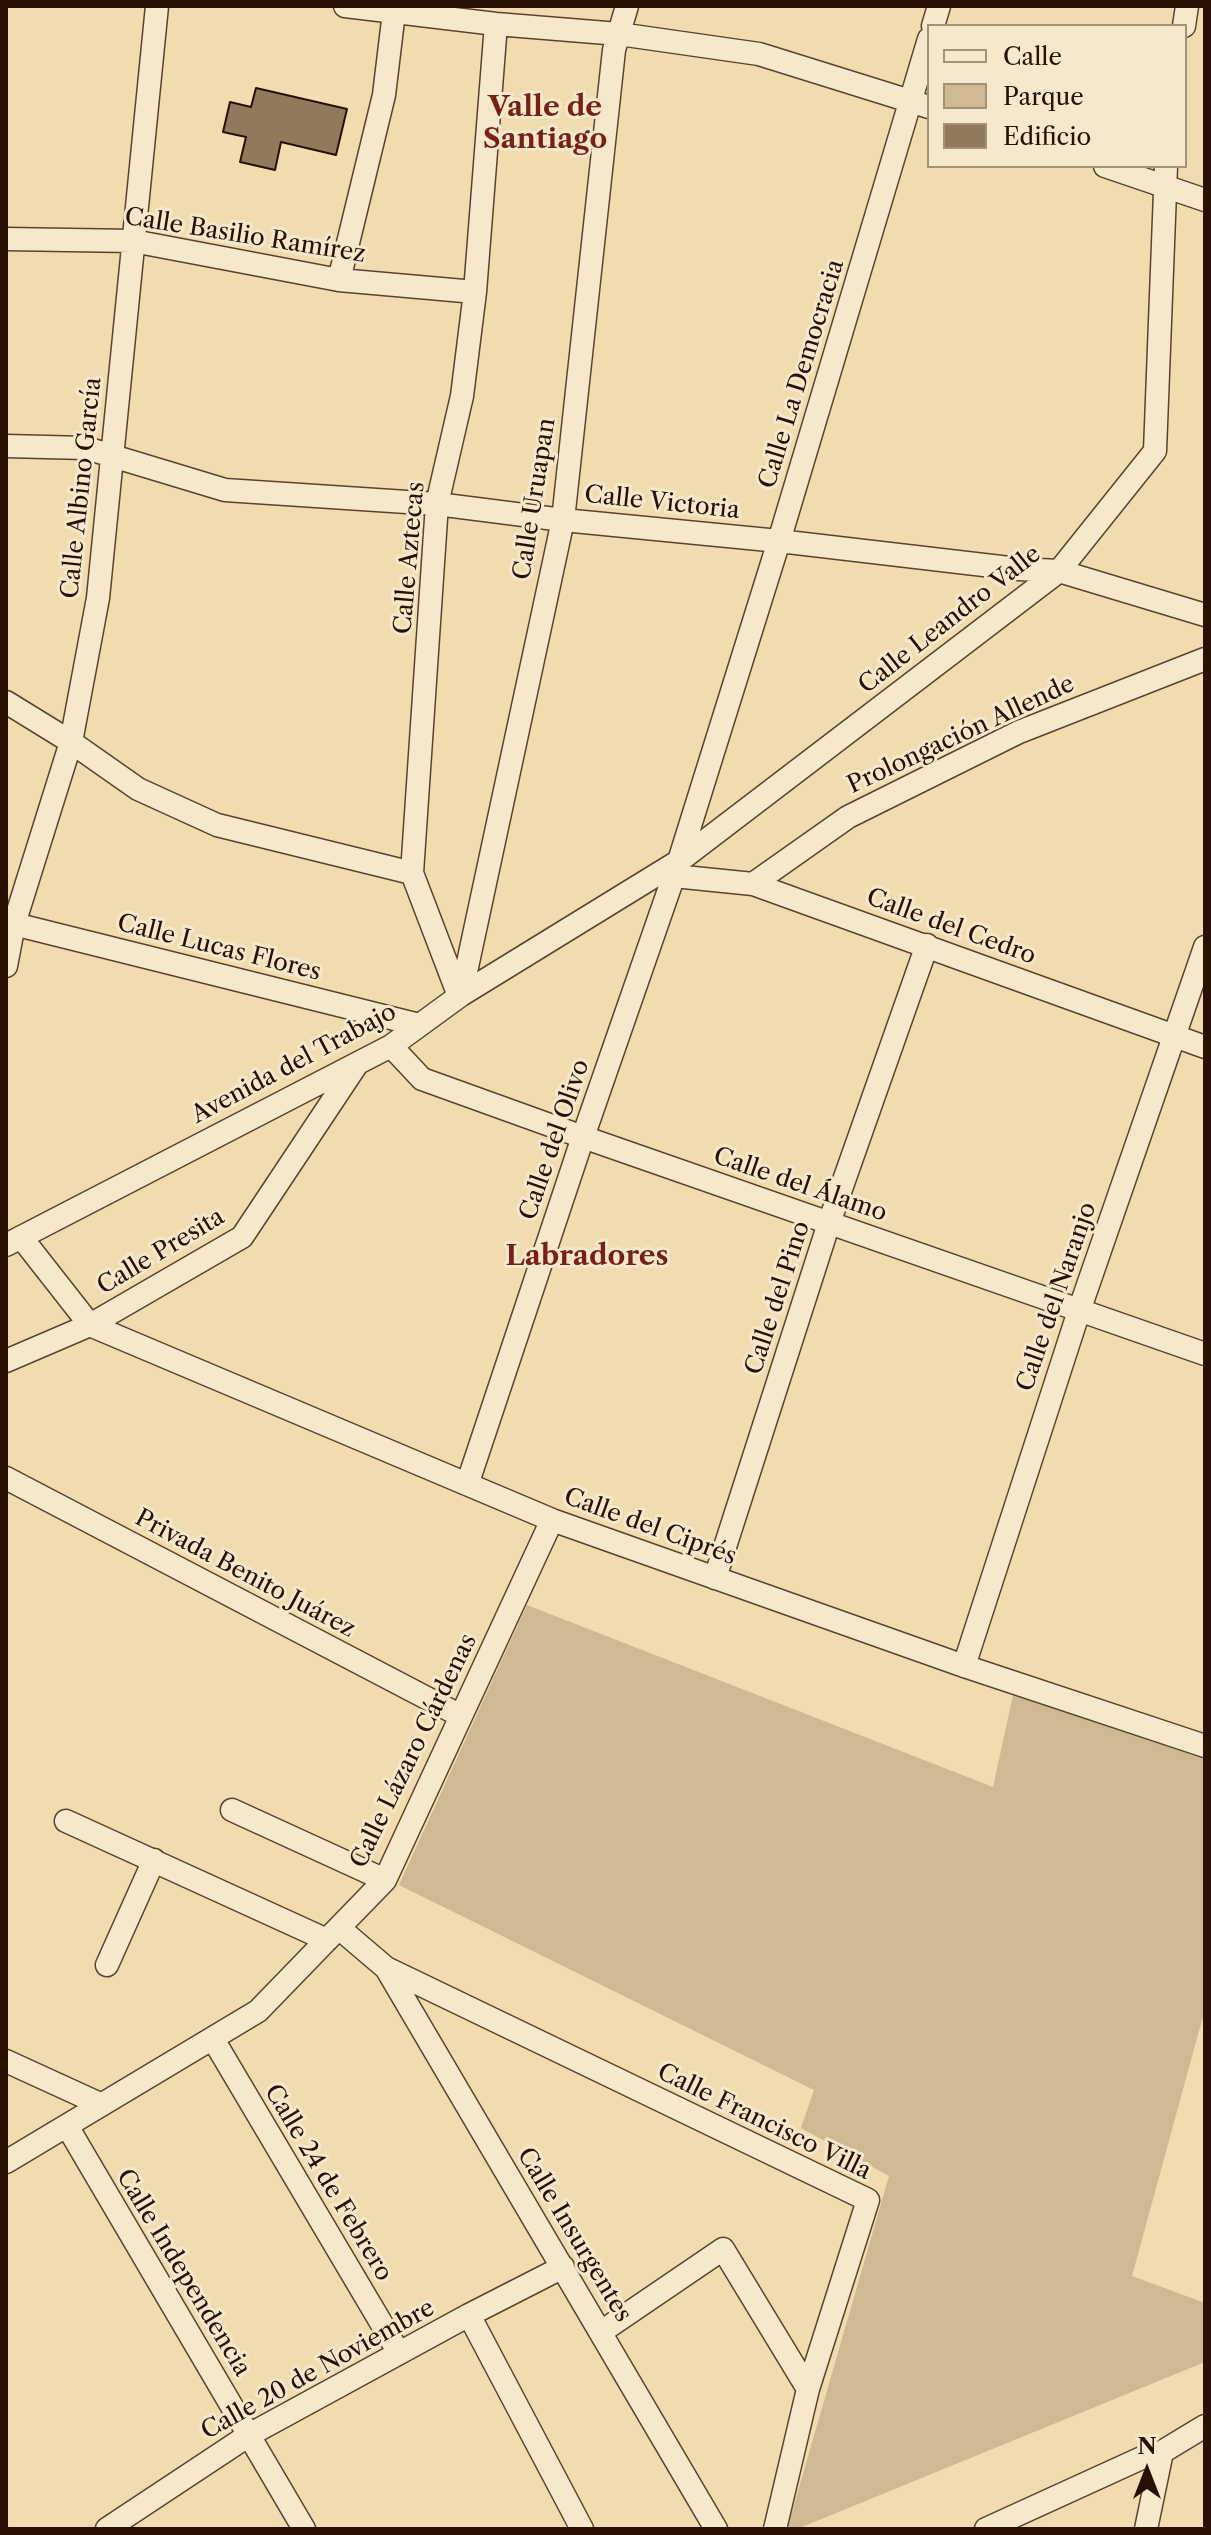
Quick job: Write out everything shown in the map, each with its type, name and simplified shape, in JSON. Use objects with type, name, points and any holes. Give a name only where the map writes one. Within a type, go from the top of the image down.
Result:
[{"type":"street","name":"Calle Albino García","points":[[6,966],[10,923],[71,742],[98,598],[157,6]]},
{"type":"street","points":[[345,6],[394,12],[467,13],[496,24],[619,34],[759,54],[920,104]]},
{"type":"street","name":"Calle Uruapan","points":[[460,996],[563,520],[614,50],[627,6]]},
{"type":"street","points":[[339,280],[384,95],[394,12]]},
{"type":"street","name":"Calle Aztecas","points":[[460,996],[412,873],[437,504],[462,396],[475,292],[496,24]]},
{"type":"street","name":"Calle La Democracia","points":[[676,869],[920,104],[927,53]]},
{"type":"street","points":[[1117,168],[1165,176],[1205,200]]},
{"type":"street","name":"Calle Leandro Valle","points":[[676,869],[1059,571],[1155,451],[1165,176]]},
{"type":"street","name":"Calle Basilio Ramírez","points":[[6,239],[133,241],[339,280],[475,292]]},
{"type":"street","name":"Calle Victoria","points":[[6,446],[86,448],[225,490],[437,504],[563,520],[1059,571],[1205,615]]},
{"type":"street","name":"Prolongación Allende","points":[[753,884],[848,817],[876,803],[1019,732],[1205,659]]},
{"type":"street","points":[[6,702],[138,789],[217,825],[412,873]]},
{"type":"street","name":"Avenida del Trabajo","points":[[13,1241],[391,1046],[460,996],[676,869]]},
{"type":"street","name":"Calle del Cedro","points":[[676,869],[753,884],[1205,1047]]},
{"type":"street","name":"Calle del Olivo","points":[[468,1482],[676,869]]},
{"type":"street","name":"Calle Lucas Flores","points":[[10,923],[419,1025]]},
{"type":"street","name":"Calle del Pino","points":[[715,1578],[829,1223],[927,945]]},
{"type":"street","name":"Calle del Naranjo","points":[[964,1666],[1079,1311],[1205,947]]},
{"type":"street","name":"Calle del Álamo","points":[[391,1046],[422,1079],[1205,1354]]},
{"type":"street","name":"Calle Presita","points":[[6,1361],[90,1325],[242,1237],[357,1063]]},
{"type":"street","points":[[13,1241],[90,1325]]},
{"type":"street","name":"Calle del Ciprés","points":[[90,1325],[552,1520],[964,1666],[1205,1746]]},
{"type":"street","name":"Privada Benito Juárez","points":[[6,1478],[461,1716]]},
{"type":"street","name":"Calle Lázaro Cárdenas","points":[[6,2162],[258,2011],[385,1880],[552,1520]]},
{"type":"street","points":[[232,1810],[385,1880]]},
{"type":"street","name":"Calle Francisco Villa","points":[[66,1821],[333,1934],[386,1968],[868,2200],[808,2389],[775,2529]]},
{"type":"street","points":[[107,1965],[154,1860]]},
{"type":"street","name":"Calle Insurgentes","points":[[386,1968],[716,2529]]},
{"type":"street","name":"Calle 24 de Febrero","points":[[213,2039],[399,2353]]},
{"type":"street","points":[[6,2061],[100,2104]]},
{"type":"street","name":"Calle Independencia","points":[[67,2126],[304,2529]]},
{"type":"street","points":[[601,2332],[723,2249],[808,2389]]},
{"type":"street","name":"Calle 20 de Noviembre","points":[[107,2529],[249,2435],[563,2267]]},
{"type":"street","points":[[469,2315],[582,2529]]},
{"type":"street","points":[[986,2529],[1146,2456],[1162,2452],[1205,2426]]},
{"type":"street","points":[[1146,2529],[1162,2452]]},
{"type":"green space","points":[[527,1605],[993,1787],[1014,1691],[1205,1759],[1205,2009],[1132,2276],[1205,2303],[1205,2362],[797,2529],[787,2529],[889,2176],[801,2128],[814,2090],[399,1885]]},
{"type":"building","points":[[256,88],[347,109],[336,155],[281,142],[275,170],[240,162],[246,137],[223,132],[230,102],[251,107]]},
{"type":"district","name":"Valle de Santiago","points":[[545,124]]},
{"type":"district","name":"Labradores","points":[[587,1257]]}]
